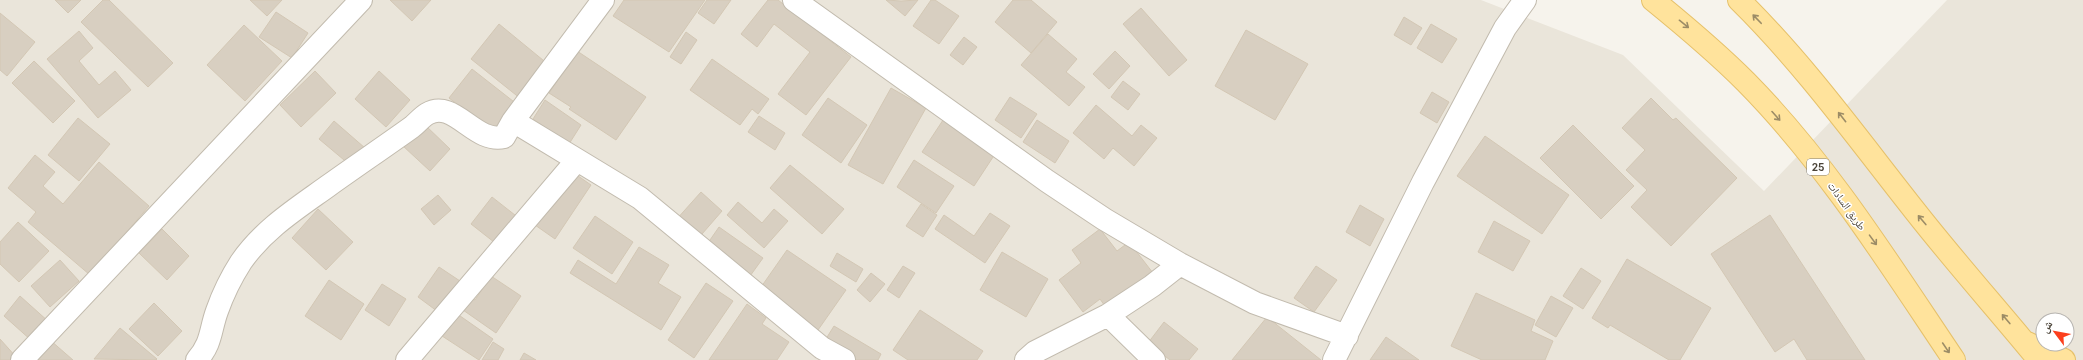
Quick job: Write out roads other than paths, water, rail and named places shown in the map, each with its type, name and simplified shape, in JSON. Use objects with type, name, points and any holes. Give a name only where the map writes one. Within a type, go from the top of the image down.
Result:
[{"type":"main road","name":"طريق السادات","points":[[1653,0],[1690,30],[1746,82],[1797,140],[1891,267],[1954,360]]},
{"type":"main road","points":[[1739,0],[1780,42],[1816,84],[1916,212],[2039,360]]},
{"type":"main road","points":[[2024,342],[2064,360]]},
{"type":"street","points":[[22,360],[360,0]]},
{"type":"street","points":[[197,360],[210,340],[217,311],[240,263],[259,239],[285,216],[412,127],[427,114],[438,111],[450,112],[482,135],[498,138],[504,137],[513,121],[603,0]]},
{"type":"street","points":[[794,0],[1047,181],[1104,219],[1180,264],[1255,303],[1347,336]]},
{"type":"street","points":[[1334,360],[1430,168],[1505,28],[1524,0]]},
{"type":"street","points":[[513,121],[640,198],[816,354],[844,360]]},
{"type":"street","points":[[407,360],[577,160]]},
{"type":"street","points":[[1026,360],[1035,352],[1108,315],[1152,286],[1180,264]]},
{"type":"street","points":[[1108,315],[1154,360]]}]
